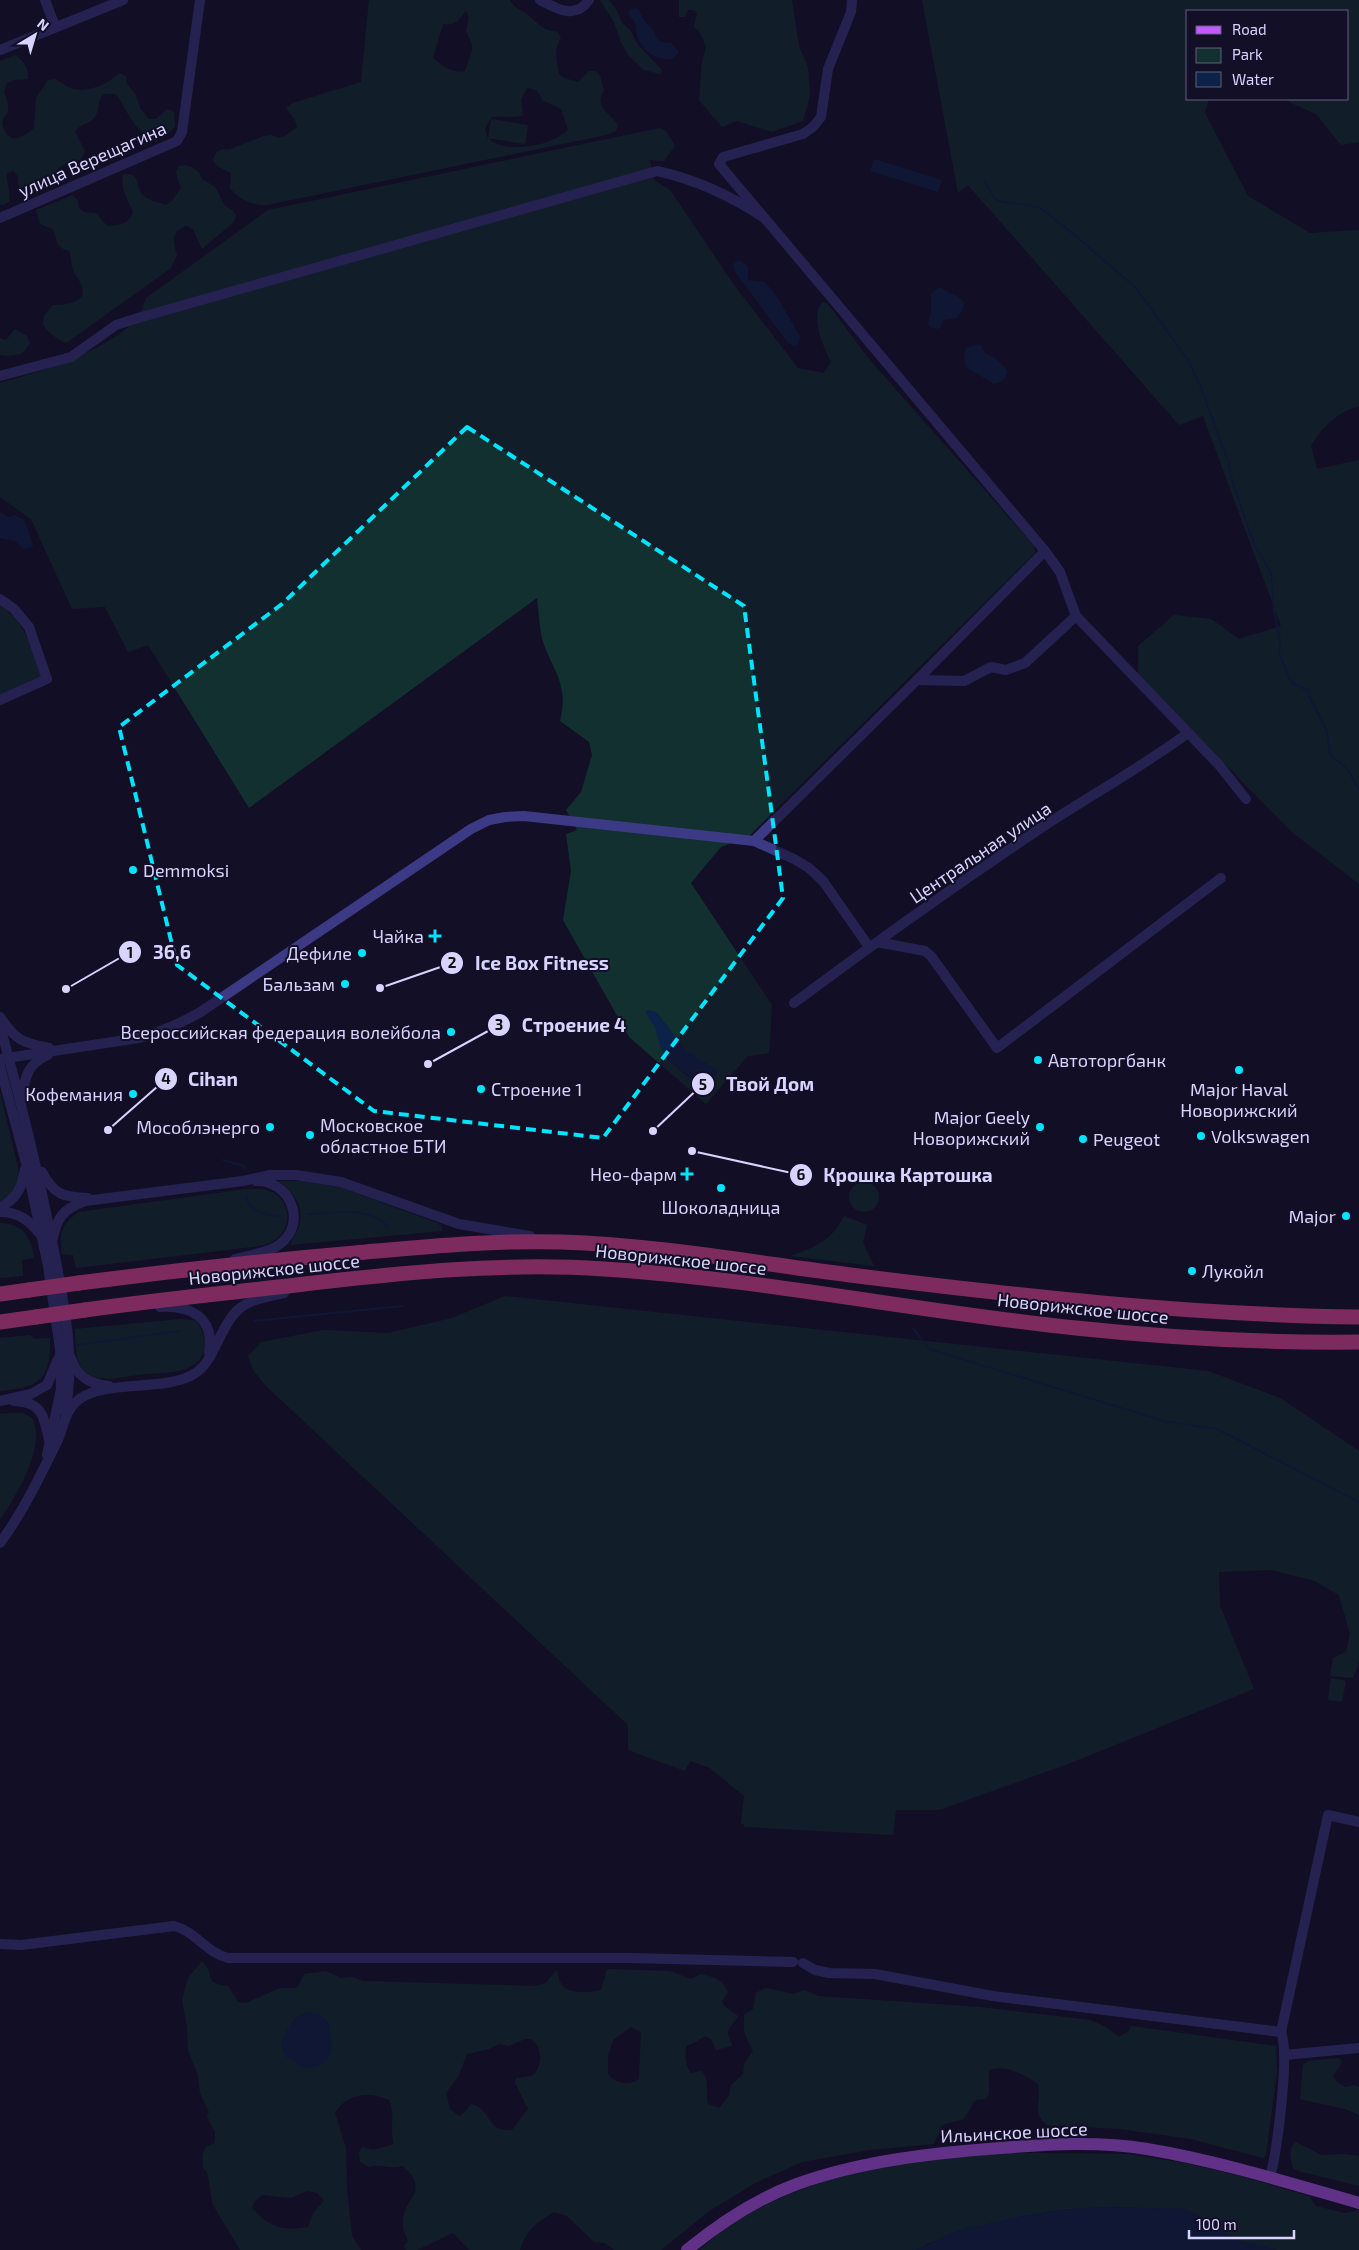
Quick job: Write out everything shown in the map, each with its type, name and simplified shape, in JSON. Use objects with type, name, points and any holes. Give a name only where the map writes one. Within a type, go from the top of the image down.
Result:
[{"type":"highway","name":"Новорижское шоссе","points":[[0,1294],[203,1267],[442,1245],[568,1242],[670,1252],[919,1284],[1082,1301],[1208,1312],[1359,1317]]},
{"type":"highway","name":"Новорижское шоссе","points":[[0,1322],[120,1305],[346,1279],[523,1265],[603,1268],[678,1276],[1076,1328],[1191,1338],[1293,1342],[1359,1342]]},
{"type":"main road","name":"Ильинское шоссе","points":[[687,2250],[712,2230],[738,2213],[796,2185],[849,2170],[947,2152],[1037,2145],[1117,2145],[1208,2161],[1359,2203]]},
{"type":"street","points":[[45,0],[55,26]]},
{"type":"street","points":[[0,50],[55,26],[123,0]]},
{"type":"street","name":"улица Верещагина","points":[[0,218],[177,141],[182,132],[200,0]]},
{"type":"street","points":[[540,0],[560,11],[571,12],[580,9],[589,0]]},
{"type":"street","points":[[852,0],[851,12],[828,69],[821,117],[802,134],[723,156],[719,164],[1045,551],[1060,572],[1076,616],[1219,765],[1246,800]]},
{"type":"street","points":[[0,376],[71,357],[116,326],[138,318],[657,171],[695,182],[747,207],[763,217]]},
{"type":"street","points":[[754,841],[918,680],[1045,551]]},
{"type":"street","points":[[0,599],[14,609],[29,627],[47,679],[0,700]]},
{"type":"street","points":[[918,680],[964,681],[991,667],[1006,670],[1025,663],[1076,616]]},
{"type":"street","name":"Центральная улица","points":[[794,1003],[873,944],[1036,831],[1149,761],[1188,733]]},
{"type":"street","points":[[4,1058],[139,1038],[158,1033],[183,1022],[471,828],[488,820],[505,817],[524,816],[754,841],[794,859],[816,874],[833,892],[873,944],[925,951],[997,1048],[1221,878]]},
{"type":"street","points":[[0,1017],[10,1032],[23,1042],[58,1050]]},
{"type":"street","points":[[0,1026],[4,1058],[23,1110],[37,1164],[52,1242],[64,1349],[61,1389],[44,1466]]},
{"type":"street","points":[[23,1110],[24,1080],[27,1072],[39,1059],[58,1050]]},
{"type":"street","points":[[0,1066],[26,1163],[70,1381],[62,1428]]},
{"type":"street","points":[[0,1208],[10,1202],[22,1186],[26,1163]]},
{"type":"street","points":[[37,1164],[53,1189],[60,1194],[70,1197],[104,1198]]},
{"type":"street","points":[[52,1242],[56,1224],[66,1210],[85,1202],[243,1181],[270,1175],[320,1177],[341,1182],[459,1224],[568,1242]]},
{"type":"street","points":[[203,1267],[279,1246],[292,1229],[295,1219],[293,1208],[284,1192],[273,1184],[262,1181],[243,1181]]},
{"type":"street","points":[[0,1212],[22,1217],[29,1221],[41,1236]]},
{"type":"street","points":[[0,1543],[30,1496],[70,1409],[77,1400],[95,1392],[122,1386],[175,1381],[196,1373],[206,1362],[230,1316],[246,1303],[258,1298],[346,1279]]},
{"type":"street","points":[[120,1305],[137,1308],[172,1306],[189,1310],[199,1316],[210,1333],[210,1350],[206,1362]]},
{"type":"street","points":[[64,1349],[79,1375],[86,1380],[100,1385],[122,1386]]},
{"type":"street","points":[[3,1401],[31,1394],[47,1385],[64,1349]]},
{"type":"street","points":[[3,1401],[26,1401],[40,1410],[44,1418],[49,1442]]},
{"type":"street","points":[[1270,2177],[1282,2095],[1284,2055],[1283,2038],[1280,2032],[1328,1815],[1359,1822]]},
{"type":"street","points":[[0,1944],[21,1945],[174,1926],[183,1928],[219,1956],[228,1958],[629,1958],[798,1963],[829,1973],[875,1974],[993,1996],[1280,2032]]},
{"type":"street","points":[[1284,2055],[1359,2048]]},
{"type":"highlighted area","points":[[467,427],[744,606],[783,898],[603,1138],[374,1111],[177,965],[119,727],[282,604]]},
{"type":"green space","points":[[369,0],[510,0],[516,7],[541,26],[558,32],[561,38],[556,51],[559,74],[564,78],[578,82],[589,71],[596,71],[600,76],[604,90],[600,101],[601,105],[618,125],[616,131],[606,135],[267,205],[246,201],[230,188],[231,173],[217,166],[213,160],[216,153],[222,149],[228,150],[264,136],[271,135],[278,138],[285,136],[297,127],[295,120],[286,108],[293,103],[361,82]],"holes":[[[466,11],[469,17],[466,31],[472,44],[472,51],[465,71],[460,72],[444,66],[433,58],[443,24],[454,23]],[[527,88],[535,90],[539,93],[542,100],[561,109],[568,129],[562,135],[552,140],[529,146],[505,146],[495,143],[488,138],[485,129],[491,117],[523,115],[521,100]]]},
{"type":"green space","points":[[600,0],[609,0],[616,9],[622,23],[630,30],[638,45],[662,70],[660,74],[644,70],[628,55],[614,22]]},
{"type":"green space","points":[[679,0],[792,0],[799,46],[808,67],[810,95],[803,121],[772,132],[737,121],[722,127],[699,100],[702,62],[706,46],[700,33],[694,27],[697,13],[694,10],[688,10],[685,17],[679,17]]},
{"type":"green space","points":[[922,0],[1359,0],[1359,142],[1341,145],[1316,114],[1291,103],[1290,100],[1349,100],[1349,10],[1186,10],[1186,100],[1209,100],[1205,113],[1248,196],[1310,233],[1359,230],[1359,407],[1345,412],[1331,421],[1311,446],[1317,469],[1359,460],[1359,884],[1292,832],[1138,676],[1138,646],[1174,615],[1211,619],[1239,639],[1281,626],[1203,416],[1179,425],[968,185],[958,193]]},
{"type":"green space","points":[[15,55],[25,66],[28,72],[28,79],[14,80],[7,83],[4,91],[8,112],[3,118],[2,124],[5,131],[12,138],[20,137],[34,128],[36,98],[48,80],[55,79],[71,88],[85,90],[104,84],[119,73],[126,76],[127,84],[136,95],[140,108],[149,119],[156,119],[167,109],[174,112],[175,126],[165,135],[156,138],[148,137],[134,123],[117,95],[105,94],[100,100],[97,114],[94,118],[79,127],[75,132],[85,151],[81,159],[77,162],[61,166],[52,182],[45,184],[26,196],[19,192],[18,177],[14,171],[7,173],[9,202],[3,205],[0,204],[0,61]]},
{"type":"green space","points":[[491,119],[528,125],[525,144],[488,138]]},
{"type":"green space","points":[[660,128],[666,131],[675,146],[664,161],[650,160],[654,180],[670,190],[734,285],[798,368],[824,373],[831,362],[819,332],[817,315],[823,302],[828,304],[868,358],[1034,546],[1035,553],[748,837],[721,847],[691,883],[772,1005],[769,1053],[748,1056],[706,1104],[629,1037],[563,920],[571,871],[566,834],[577,830],[566,810],[581,792],[592,755],[589,742],[560,721],[563,697],[559,679],[543,642],[537,598],[249,808],[148,645],[128,652],[105,607],[72,609],[31,519],[0,497],[0,383],[73,359],[109,341],[137,319],[146,298],[268,210]],"holes":[[[656,1012],[686,1051],[695,1057],[705,1088],[675,1066],[665,1053],[657,1030]]]},
{"type":"green space","points":[[185,165],[199,172],[202,179],[215,187],[225,206],[236,215],[234,222],[202,249],[193,229],[186,226],[181,228],[177,231],[174,238],[177,255],[171,268],[66,343],[53,335],[43,324],[44,316],[53,305],[77,301],[83,293],[79,280],[73,271],[69,251],[61,248],[53,229],[40,224],[36,210],[73,195],[78,201],[79,208],[84,212],[96,213],[107,226],[123,223],[129,220],[133,212],[124,189],[123,174],[129,174],[136,178],[140,191],[145,197],[166,205],[172,201],[181,188],[176,173],[178,166]]},
{"type":"green space","points":[[15,329],[27,336],[30,343],[22,354],[0,355],[0,338],[6,340]]},
{"type":"green space","points":[[0,606],[9,612],[22,628],[42,676],[0,695]]},
{"type":"green space","points":[[0,1092],[20,1176],[11,1196],[0,1202]]},
{"type":"green space","points":[[279,1181],[301,1181],[340,1187],[437,1223],[442,1227],[442,1231],[290,1245],[299,1227],[301,1213],[294,1196]]},
{"type":"green space","points":[[864,1182],[875,1186],[879,1197],[875,1208],[864,1212],[853,1208],[849,1197],[853,1186]]},
{"type":"green space","points":[[246,1189],[271,1191],[279,1197],[286,1208],[287,1220],[283,1232],[267,1244],[76,1268],[73,1255],[62,1254],[61,1235],[65,1225],[79,1212]]},
{"type":"green space","points":[[844,1216],[867,1225],[863,1243],[874,1266],[790,1256],[822,1242],[840,1224]]},
{"type":"green space","points":[[0,1223],[20,1229],[31,1243],[34,1258],[22,1260],[23,1276],[0,1278]]},
{"type":"green space","points":[[505,1296],[1208,1371],[1280,1398],[1359,1451],[1359,1662],[1353,1678],[1330,1676],[1333,1658],[1346,1652],[1350,1634],[1339,1595],[1315,1581],[1271,1570],[1219,1572],[1220,1606],[1254,1689],[1068,1764],[939,1810],[896,1810],[893,1835],[744,1827],[744,1824],[741,1824],[744,1796],[710,1768],[690,1761],[685,1771],[628,1750],[628,1725],[265,1385],[253,1370],[248,1356],[261,1342],[324,1330],[388,1333],[452,1318]]},
{"type":"green space","points":[[181,1319],[196,1321],[203,1333],[205,1346],[201,1358],[190,1367],[173,1372],[107,1379],[87,1373],[80,1364],[76,1353],[75,1329]]},
{"type":"green space","points":[[30,1335],[34,1339],[50,1338],[50,1352],[45,1372],[34,1384],[0,1391],[0,1338]]},
{"type":"green space","points":[[23,1413],[32,1418],[36,1429],[36,1442],[28,1470],[14,1498],[0,1519],[0,1414]]},
{"type":"green space","points":[[1331,1678],[1346,1681],[1342,1702],[1328,1700]]},
{"type":"green space","points":[[202,1961],[212,1981],[228,1986],[238,2002],[246,2003],[280,1988],[297,1988],[304,1974],[326,1971],[341,1978],[352,1977],[363,1981],[535,1986],[546,1983],[556,1970],[565,1988],[586,1992],[601,1990],[607,1969],[670,1971],[691,1979],[701,1974],[723,1984],[728,1992],[722,2001],[724,2006],[738,2016],[728,2031],[732,2046],[716,2050],[712,2040],[706,2036],[687,2045],[686,2048],[687,2067],[691,2073],[702,2071],[707,2083],[708,2104],[719,2108],[729,2096],[731,2085],[743,2074],[744,2064],[753,2051],[744,2032],[744,2015],[753,2009],[756,1993],[765,1988],[794,1994],[804,1990],[819,1996],[979,2007],[1090,2020],[1106,2027],[1119,2037],[1129,2031],[1131,2026],[1276,2046],[1277,2071],[1266,2155],[1263,2158],[1191,2139],[1120,2129],[1047,2125],[1039,2116],[1038,2084],[1009,2069],[989,2070],[989,2094],[986,2099],[975,2100],[964,2119],[942,2125],[934,2144],[869,2150],[802,2162],[757,2182],[709,2211],[661,2250],[614,2250],[605,2243],[594,2242],[567,2216],[554,2212],[532,2228],[520,2250],[469,2250],[453,2233],[417,2250],[406,2250],[404,2246],[408,2242],[403,2228],[403,2217],[415,2193],[415,2181],[411,2174],[402,2166],[369,2167],[360,2162],[359,2152],[362,2147],[373,2150],[394,2144],[392,2111],[389,2100],[374,2095],[359,2096],[345,2101],[335,2113],[346,2148],[347,2189],[352,2236],[361,2250],[240,2250],[213,2205],[207,2172],[203,2168],[203,2152],[207,2147],[215,2143],[215,2132],[207,2117],[209,2112],[200,2093],[198,2075],[188,2050],[187,2027],[182,2000],[188,1978]],"holes":[[[307,2012],[318,2014],[329,2025],[331,2053],[281,2046],[286,2031]],[[631,2027],[641,2032],[639,2079],[631,2083],[622,2083],[614,2080],[608,2074],[608,2056],[613,2040]],[[525,2039],[531,2039],[538,2047],[540,2057],[538,2068],[532,2076],[516,2078],[515,2083],[528,2109],[512,2130],[497,2128],[483,2111],[471,2104],[459,2116],[450,2109],[446,2093],[459,2075],[467,2054],[489,2049],[499,2044],[509,2046]],[[307,2191],[317,2193],[324,2201],[313,2213],[308,2227],[291,2229],[271,2224],[252,2208],[254,2202],[262,2195],[291,2198]]]},
{"type":"green space","points":[[1339,2058],[1342,2062],[1333,2076],[1336,2081],[1345,2087],[1355,2085],[1359,2087],[1359,2115],[1345,2109],[1300,2099],[1303,2065],[1308,2061]]},
{"type":"green space","points":[[1296,2142],[1321,2155],[1344,2154],[1359,2156],[1359,2186],[1298,2171],[1293,2168],[1291,2148]]},
{"type":"green space","points":[[1024,2153],[1128,2154],[1179,2162],[1237,2175],[1309,2196],[1316,2206],[1345,2213],[1359,2210],[1359,2250],[1277,2250],[1237,2240],[1186,2209],[1103,2207],[1060,2210],[1018,2217],[929,2243],[916,2250],[699,2250],[725,2229],[762,2207],[797,2191],[834,2179],[871,2169],[909,2162],[947,2157]]},
{"type":"water","points":[[636,8],[659,41],[671,43],[678,51],[672,59],[657,57],[641,44],[636,31],[636,24],[628,13]]},
{"type":"water","points":[[874,159],[942,180],[938,192],[870,171]]},
{"type":"water","points":[[739,260],[748,266],[748,280],[765,282],[777,297],[800,337],[798,344],[795,346],[788,343],[735,272],[733,264]]},
{"type":"water","points":[[939,287],[964,302],[963,309],[957,318],[943,320],[941,327],[938,329],[930,327],[928,323],[931,313],[931,294]]},
{"type":"water","points":[[982,346],[985,353],[995,358],[1007,370],[1006,378],[999,383],[994,384],[966,367],[964,353],[968,347]]},
{"type":"water","points":[[0,512],[8,517],[15,515],[25,521],[33,545],[31,548],[23,549],[15,541],[0,538]]},
{"type":"water","points":[[648,1010],[656,1012],[686,1051],[718,1070],[705,1088],[667,1060],[660,1046],[655,1028],[645,1012]]},
{"type":"water","points":[[307,2012],[318,2014],[327,2020],[331,2051],[327,2060],[323,2063],[318,2066],[304,2068],[285,2056],[281,2046],[284,2035],[293,2021]]},
{"type":"water","points":[[1103,2207],[1186,2209],[1237,2240],[1277,2250],[916,2250],[958,2230],[1060,2210]]},
{"type":"waterway","points":[[984,181],[997,201],[1039,207],[1136,288],[1188,360],[1200,385],[1228,461],[1233,484],[1254,544],[1271,573],[1274,610],[1280,640],[1279,653],[1291,682],[1309,691],[1308,694],[1327,731],[1330,754],[1348,770],[1359,790]]},
{"type":"waterway","points":[[223,1160],[244,1166],[244,1168]]},
{"type":"waterway","points":[[246,1195],[250,1205],[258,1212],[280,1216]]},
{"type":"waterway","points":[[308,1214],[361,1213],[380,1220],[388,1227]]},
{"type":"waterway","points":[[254,1321],[403,1306]]},
{"type":"waterway","points":[[913,1328],[929,1349],[1164,1421],[1217,1429],[1359,1502]]},
{"type":"waterway","points":[[77,1345],[179,1331]]},
{"type":"place","name":"Demmoksi","points":[[133,870]]},
{"type":"place","name":"Чайка","points":[[435,936]]},
{"type":"place","name":"Дефиле","points":[[362,953]]},
{"type":"place","name":"Бальзам","points":[[345,984]]},
{"type":"place","name":"Ice Box Fitness","points":[[380,988]]},
{"type":"place","name":"36,6","points":[[66,989]]},
{"type":"place","name":"Всероссийская федерация волейбола","points":[[451,1032]]},
{"type":"place","name":"Автоторгбанк","points":[[1038,1060]]},
{"type":"place","name":"Строение 4","points":[[428,1064]]},
{"type":"place","name":"Major Haval Новорижский","points":[[1239,1070]]},
{"type":"place","name":"Строение 1","points":[[481,1089]]},
{"type":"place","name":"Кофемания","points":[[133,1094]]},
{"type":"place","name":"Мособлэнерго","points":[[270,1127]]},
{"type":"place","name":"Major Geely Новорижский","points":[[1040,1127]]},
{"type":"place","name":"Cihan","points":[[108,1130]]},
{"type":"place","name":"Твой Дом","points":[[653,1131]]},
{"type":"place","name":"Московское областное БТИ","points":[[310,1135]]},
{"type":"place","name":"Volkswagen","points":[[1201,1136]]},
{"type":"place","name":"Peugeot","points":[[1083,1139]]},
{"type":"place","name":"Крошка Картошка","points":[[692,1151]]},
{"type":"place","name":"Нео-фарм","points":[[687,1174]]},
{"type":"place","name":"Шоколадница","points":[[721,1188]]},
{"type":"place","name":"Major","points":[[1346,1216]]},
{"type":"place","name":"Лукойл","points":[[1192,1271]]}]
